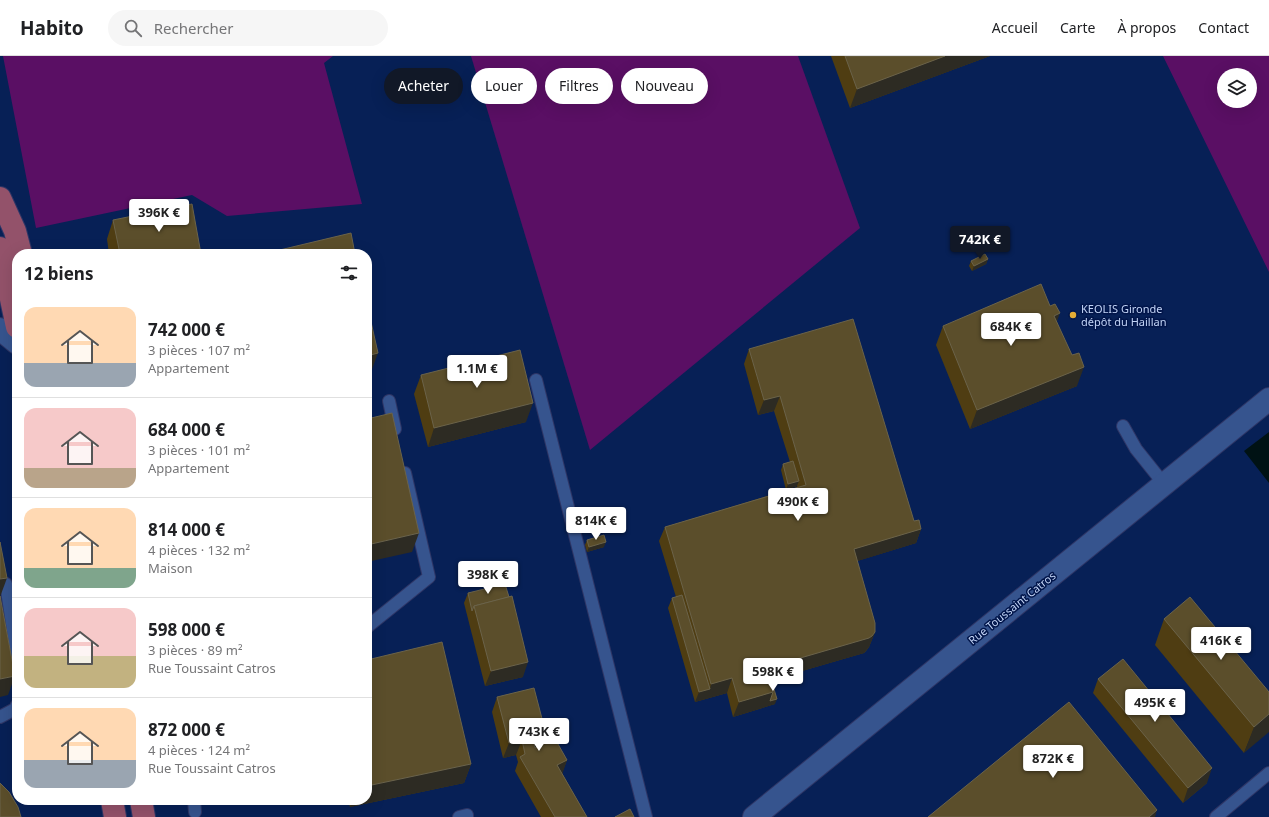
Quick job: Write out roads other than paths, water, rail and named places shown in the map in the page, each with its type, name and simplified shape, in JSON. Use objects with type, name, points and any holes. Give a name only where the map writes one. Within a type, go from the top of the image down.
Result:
[{"type":"main road","points":[[0,198],[15,231],[19,249]]},
{"type":"main road","points":[[0,248],[12,304]]},
{"type":"main road","points":[[113,805],[115,817]]},
{"type":"main road","points":[[142,805],[144,817]]},
{"type":"street","points":[[0,329],[12,340]]},
{"type":"street","name":"Rue Toussaint Catros","points":[[754,817],[1269,399]]},
{"type":"lane","points":[[536,380],[646,817]]},
{"type":"lane","points":[[389,401],[398,439]]},
{"type":"lane","points":[[1123,426],[1136,449],[1164,484]]},
{"type":"lane","points":[[372,624],[429,577],[403,462]]},
{"type":"lane","points":[[6,584],[12,623]]},
{"type":"lane","points":[[0,717],[12,711]]},
{"type":"lane","points":[[1216,817],[1269,773]]},
{"type":"lane","points":[[459,817],[466,815],[467,817]]},
{"type":"place","name":"KEOLIS Gironde dépôt du Haillan","points":[[1073,315]]}]
